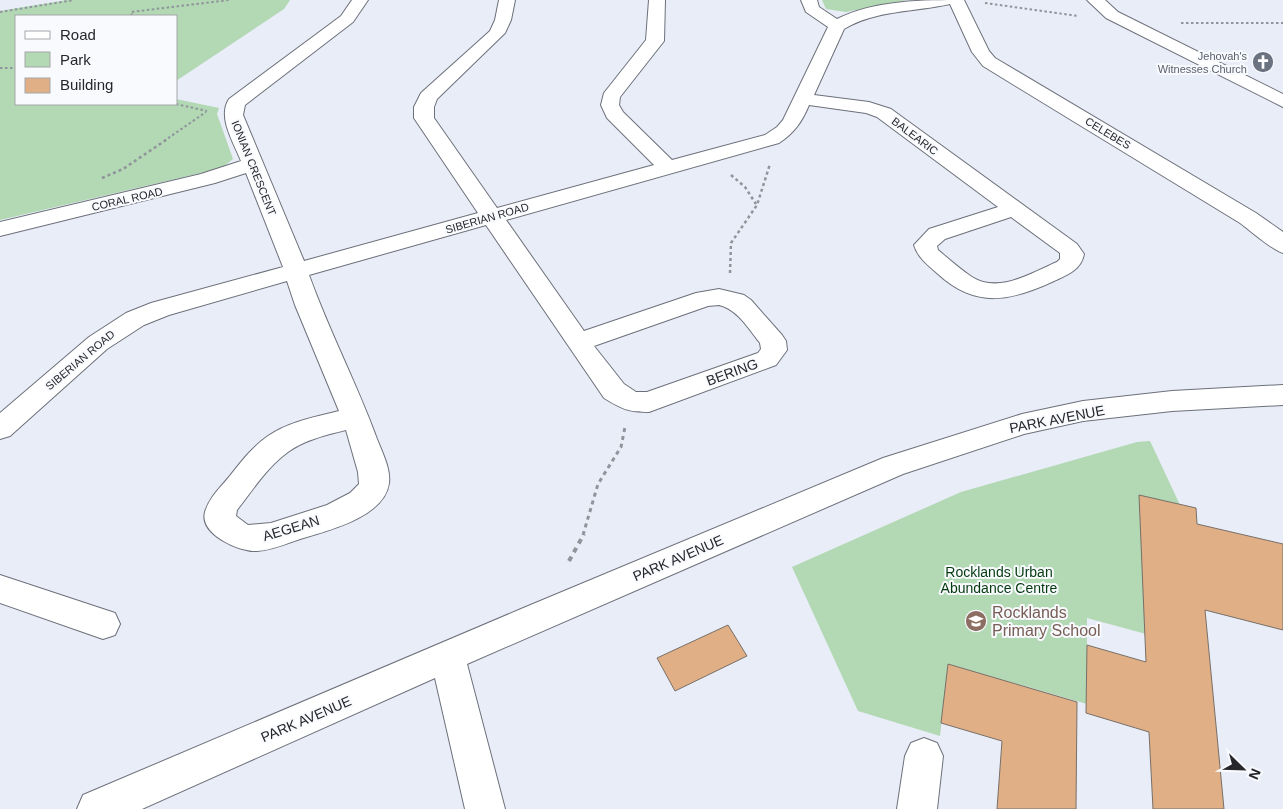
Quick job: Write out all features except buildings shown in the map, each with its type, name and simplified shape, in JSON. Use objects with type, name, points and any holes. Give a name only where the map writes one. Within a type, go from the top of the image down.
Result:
[{"type":"street","name":"IONIAN CRESCENT","points":[[296,271],[252,164],[233,115],[233,109],[236,103],[347,19],[360,0]]},
{"type":"street","points":[[507,0],[503,20],[497,33],[428,97],[424,107],[424,118],[578,342],[614,390],[631,402]]},
{"type":"street","points":[[657,0],[655,41],[611,97],[610,105],[614,114],[668,168]]},
{"type":"street","points":[[809,0],[812,9],[837,26],[848,19],[859,16],[946,0]]},
{"type":"street","name":"CELEBES","points":[[956,0],[981,52],[989,62],[1248,218],[1276,238],[1283,246]]},
{"type":"street","points":[[1095,0],[1104,10],[1128,23],[1283,101]]},
{"type":"street","name":"SIBERIAN ROAD","points":[[0,429],[98,343],[135,319],[160,309],[772,139],[784,131],[792,122],[837,26]]},
{"type":"street","name":"BALEARIC","points":[[803,99],[868,108],[884,114],[1069,249],[1073,256],[1065,267],[1006,290],[986,291],[964,283],[928,252],[925,244],[938,234],[1013,209]]},
{"type":"street","name":"CORAL ROAD","points":[[0,229],[208,179],[252,164]]},
{"type":"street","name":"AEGEAN","points":[[296,271],[306,303],[320,332],[354,418],[374,474],[374,485],[367,496],[356,505],[262,539],[242,538],[222,522],[220,513],[225,503],[272,448],[288,438],[328,424],[354,418]]},
{"type":"street","points":[[578,342],[705,299],[729,298]]},
{"type":"street","name":"BERING","points":[[631,402],[649,402],[767,359],[772,355],[774,341],[742,306],[729,298]]},
{"type":"street","name":"PARK AVENUE","points":[[97,809],[893,466],[1022,424],[1083,411],[1172,401],[1283,395]]},
{"type":"street","points":[[0,589],[103,624]]},
{"type":"street","points":[[448,657],[485,809]]},
{"type":"street","points":[[917,809],[924,756]]},
{"type":"path","points":[[0,12],[74,0]]},
{"type":"path","points":[[132,15],[131,12],[229,0]]},
{"type":"path","points":[[976,1],[1128,23],[1283,23]]},
{"type":"path","points":[[0,68],[15,68]]},
{"type":"path","points":[[178,105],[206,112],[233,109]]},
{"type":"path","points":[[97,180],[123,169],[206,112]]},
{"type":"path","points":[[729,298],[731,244],[757,205],[769,168],[772,139]]},
{"type":"path","points":[[709,156],[745,187],[757,205]]},
{"type":"path","points":[[569,561],[582,540],[598,484],[621,447],[631,402]]},
{"type":"green space","points":[[67,0],[290,0],[284,9],[178,80],[178,15],[15,15],[15,105],[178,105],[178,99],[219,108],[217,114],[233,159],[222,168],[0,220],[0,11]]},
{"type":"green space","points":[[822,0],[907,0],[846,12],[826,9]]},
{"type":"green space","name":"Rocklands Urban Abundance Centre","points":[[1150,441],[1180,505],[1146,634],[1087,618],[1087,704],[948,664],[940,736],[858,711],[792,567],[961,492],[1137,442]]},
{"type":"place","name":"Jehovah's Witnesses Church","points":[[1263,62]]},
{"type":"place","name":"Rocklands Primary School","points":[[976,621]]}]
